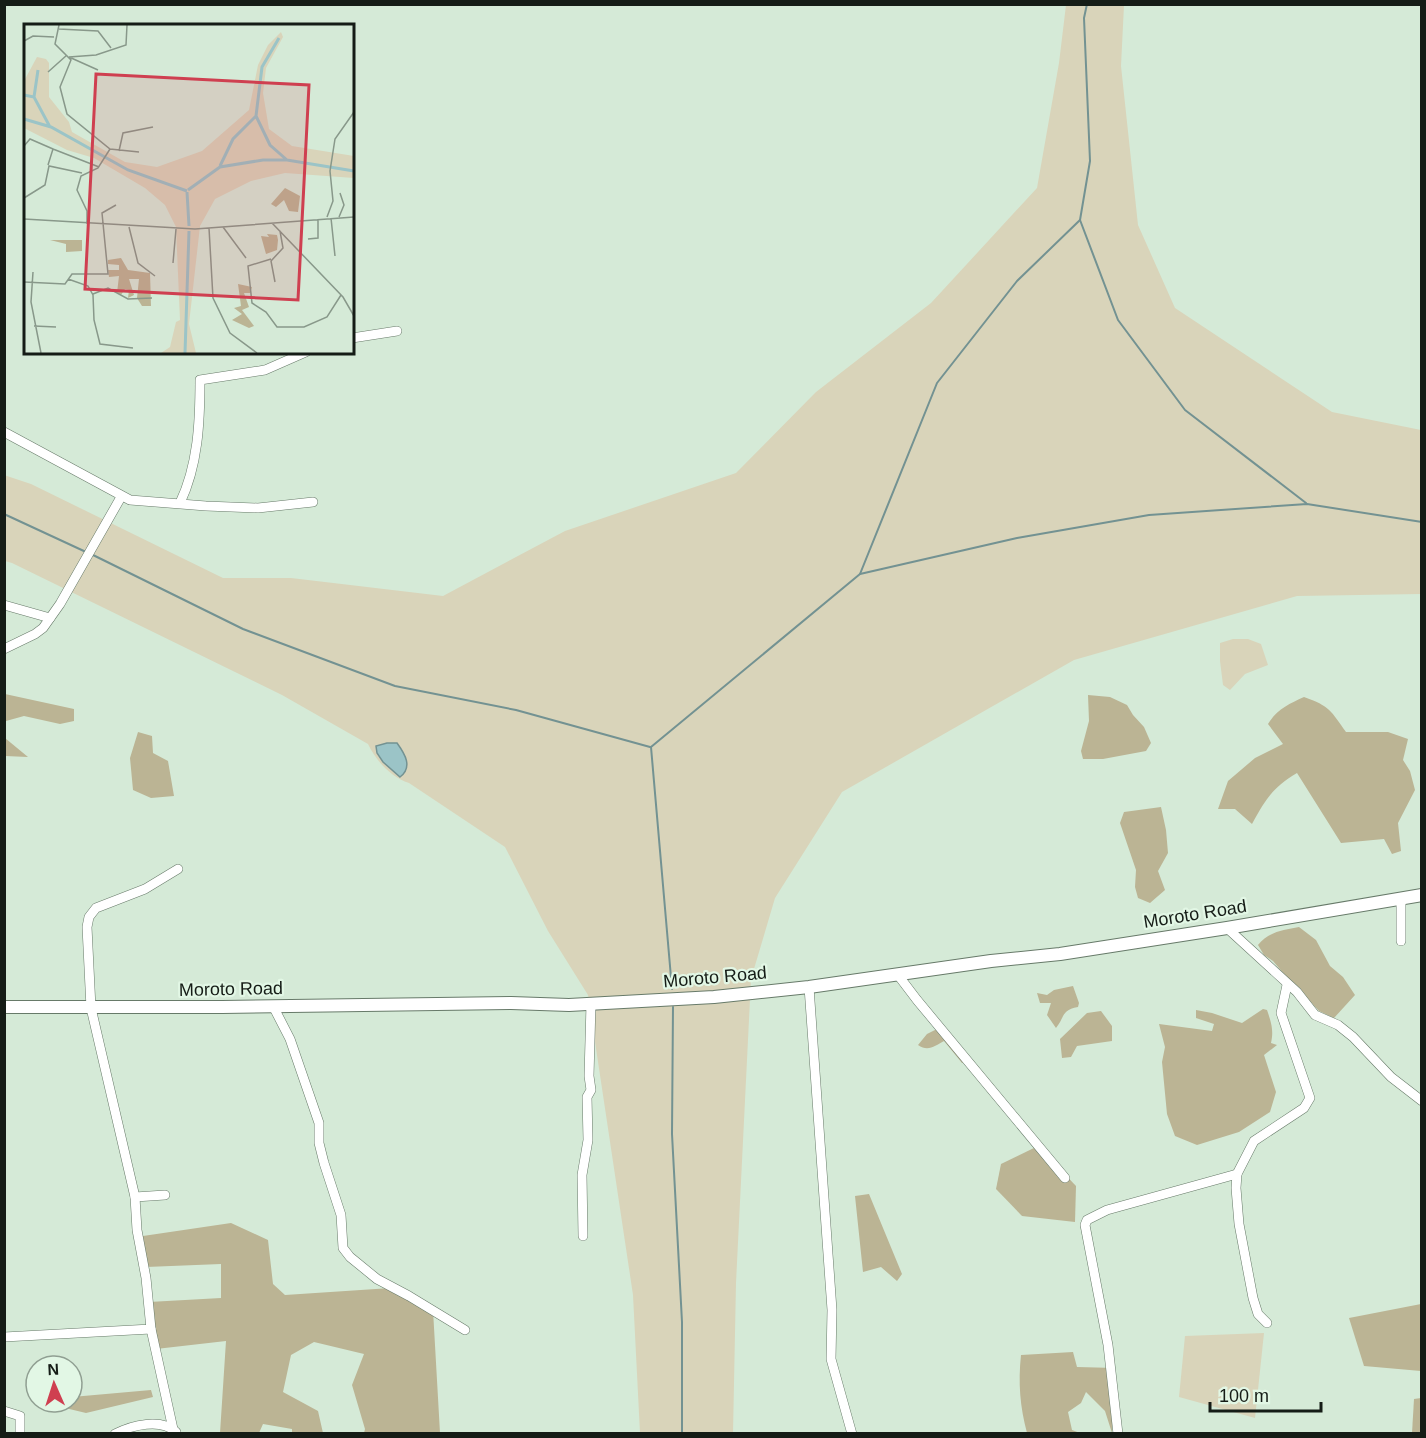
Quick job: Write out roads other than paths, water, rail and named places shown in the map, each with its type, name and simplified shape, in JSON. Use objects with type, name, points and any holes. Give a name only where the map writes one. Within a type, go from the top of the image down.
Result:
[{"type":"main road","name":"Moroto Road","points":[[4,1008],[591,1004],[714,997],[809,987],[991,961],[1059,954],[1422,895]]},
{"type":"street","points":[[354,338],[398,332]]},
{"type":"street","points":[[180,504],[192,474],[195,457],[200,380],[265,370],[301,354]]},
{"type":"street","points":[[4,432],[121,496],[147,502],[258,508],[313,502]]},
{"type":"street","points":[[4,649],[36,634],[43,628],[121,496]]},
{"type":"street","points":[[4,605],[50,618]]},
{"type":"street","points":[[116,1434],[151,1424],[175,1431],[151,1329],[146,1278],[137,1230],[135,1197],[91,1008],[87,927],[91,912],[110,901],[145,889],[178,869]]},
{"type":"street","points":[[1401,898],[1401,941]]},
{"type":"street","points":[[1227,928],[1297,992],[1316,1015],[1338,1025],[1353,1037],[1391,1077],[1422,1101]]},
{"type":"street","points":[[898,975],[1065,1178]]},
{"type":"street","points":[[1267,1323],[1258,1314],[1253,1298],[1239,1224],[1236,1188],[1237,1174],[1254,1141],[1304,1108],[1310,1098],[1281,1013],[1287,985]]},
{"type":"street","points":[[809,987],[832,1310],[831,1359],[852,1434]]},
{"type":"street","points":[[583,1236],[582,1175],[588,1140],[587,1097],[591,1090],[589,1076],[591,1004]]},
{"type":"street","points":[[273,1006],[290,1039],[319,1123],[321,1153],[341,1215],[343,1248],[350,1257],[377,1279],[465,1330]]},
{"type":"street","points":[[1118,1434],[1108,1345],[1085,1225],[1087,1220],[1107,1210],[1237,1174]]},
{"type":"street","points":[[135,1197],[165,1195]]},
{"type":"street","points":[[4,1337],[151,1329]]},
{"type":"street","points":[[4,1411],[20,1416],[20,1434]]},
{"type":"water","points":[[397,743],[405,756],[407,765],[400,777],[383,762],[377,753],[376,746]]},
{"type":"waterway","points":[[860,574],[937,383],[1017,281],[1080,220],[1090,161],[1084,18],[1087,4]]},
{"type":"waterway","points":[[1080,220],[1118,320],[1185,410],[1306,503]]},
{"type":"waterway","points":[[651,747],[860,574],[1017,538],[1149,515],[1307,504],[1422,522]]},
{"type":"waterway","points":[[4,514],[86,552]]},
{"type":"waterway","points":[[91,554],[243,629],[395,686],[516,710],[650,747]]},
{"type":"waterway","points":[[651,747],[672,989]]},
{"type":"waterway","points":[[673,1007],[672,1134],[682,1322],[682,1434]]}]
